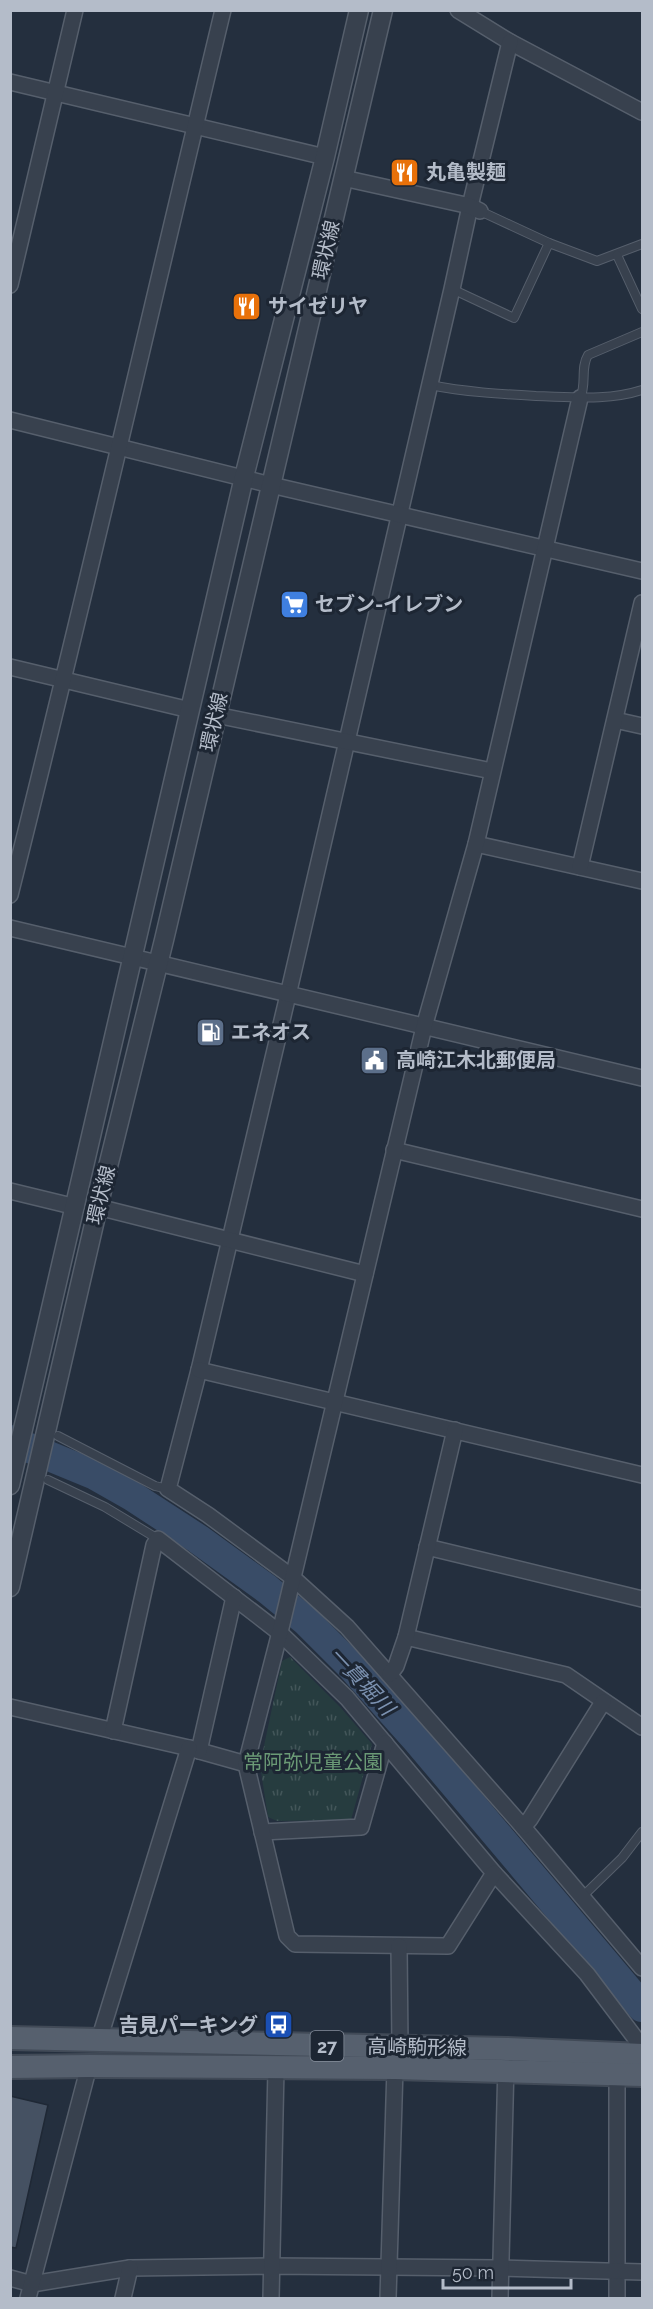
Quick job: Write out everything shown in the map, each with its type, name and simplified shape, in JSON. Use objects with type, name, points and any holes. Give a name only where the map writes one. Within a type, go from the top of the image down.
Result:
[{"type":"main road","name":"高崎駒形線","points":[[10,2038],[99,2040],[398,2058],[506,2059],[642,2055]]},
{"type":"main road","name":"高崎駒形線","points":[[10,2067],[276,2068],[398,2058]]},
{"type":"main road","name":"高崎駒形線","points":[[506,2059],[617,2074],[642,2075]]},
{"type":"street","points":[[10,285],[16,231],[55,93],[75,10]]},
{"type":"street","points":[[10,895],[64,679],[223,10]]},
{"type":"street","name":"環状線","points":[[10,1485],[244,477],[325,157],[359,10]]},
{"type":"street","name":"環状線","points":[[43,1476],[98,1207],[158,964],[383,10]]},
{"type":"street","points":[[458,10],[510,42],[642,112]]},
{"type":"street","points":[[510,42],[475,209],[452,289],[288,995],[199,1370],[168,1489],[208,1515],[292,1577],[347,1627],[523,1827],[642,1968]]},
{"type":"street","points":[[10,82],[325,157]]},
{"type":"street","points":[[343,177],[475,209]]},
{"type":"street","points":[[494,1873],[448,1946],[295,1944],[287,1936],[246,1764],[280,1632],[424,1027],[476,844],[580,398]]},
{"type":"street","points":[[10,420],[272,485],[642,571]]},
{"type":"street","points":[[580,867],[642,603]]},
{"type":"street","points":[[10,667],[190,710]]},
{"type":"street","points":[[216,715],[492,771]]},
{"type":"street","points":[[615,720],[642,726]]},
{"type":"street","points":[[476,844],[642,881]]},
{"type":"street","points":[[10,928],[642,1078]]},
{"type":"street","points":[[394,1149],[642,1209]]},
{"type":"street","points":[[10,1191],[76,1207]]},
{"type":"street","points":[[98,1207],[365,1274]]},
{"type":"street","points":[[199,1370],[642,1474]]},
{"type":"street","points":[[390,1674],[396,1666],[406,1637],[455,1430]]},
{"type":"street","points":[[10,1587],[43,1476]]},
{"type":"street","points":[[113,1731],[154,1545],[158,1539],[280,1632],[347,1698],[494,1873],[587,1974],[642,2047]]},
{"type":"street","points":[[427,1547],[642,1599]]},
{"type":"street","points":[[99,2040],[194,1749],[234,1597]]},
{"type":"street","points":[[406,1637],[566,1675],[642,1727]]},
{"type":"street","points":[[523,1827],[603,1702]]},
{"type":"street","points":[[10,1707],[194,1749],[246,1764]]},
{"type":"street","points":[[262,1832],[361,1827],[385,1743]]},
{"type":"street","points":[[388,2298],[398,2058],[399,1946]]},
{"type":"street","points":[[500,2298],[506,2059]]},
{"type":"street","points":[[30,2291],[88,2066]]},
{"type":"street","points":[[271,2298],[276,2068]]},
{"type":"street","points":[[617,2074],[617,2298]]},
{"type":"street","points":[[10,2278],[30,2291],[130,2268],[272,2266],[642,2272]]},
{"type":"street","points":[[123,2298],[130,2268]]},
{"type":"lane","points":[[475,209],[549,243],[597,261],[642,244]]},
{"type":"lane","points":[[452,289],[514,318],[549,243]]},
{"type":"lane","points":[[617,255],[642,309]]},
{"type":"lane","points":[[580,398],[584,391],[585,360],[588,355],[642,332]]},
{"type":"lane","points":[[430,385],[458,391],[580,398],[627,395],[642,390]]},
{"type":"lane","points":[[52,1435],[155,1486],[168,1489]]},
{"type":"lane","points":[[43,1476],[105,1507],[158,1539]]},
{"type":"lane","points":[[582,1897],[622,1858],[642,1832]]},
{"type":"green space","name":"常阿弥児童公園","points":[[290,1657],[341,1708],[372,1744],[351,1820],[277,1821],[268,1817],[260,1765],[282,1661]]},
{"type":"building","points":[[10,2096],[48,2105],[16,2248],[10,2247]]},
{"type":"waterway","name":"一貫堀川","points":[[10,1440],[95,1475],[132,1496],[198,1539],[267,1589],[306,1621],[352,1667],[418,1741],[642,2007]]},
{"type":"place","name":"丸亀製麺","points":[[405,172]]},
{"type":"place","name":"サイゼリヤ","points":[[247,306]]},
{"type":"place","name":"セブン-イレブン","points":[[294,604]]},
{"type":"place","name":"エネオス","points":[[210,1032]]},
{"type":"place","name":"高崎江木北郵便局","points":[[375,1060]]},
{"type":"place","name":"吉見パーキング","points":[[279,2025]]}]
